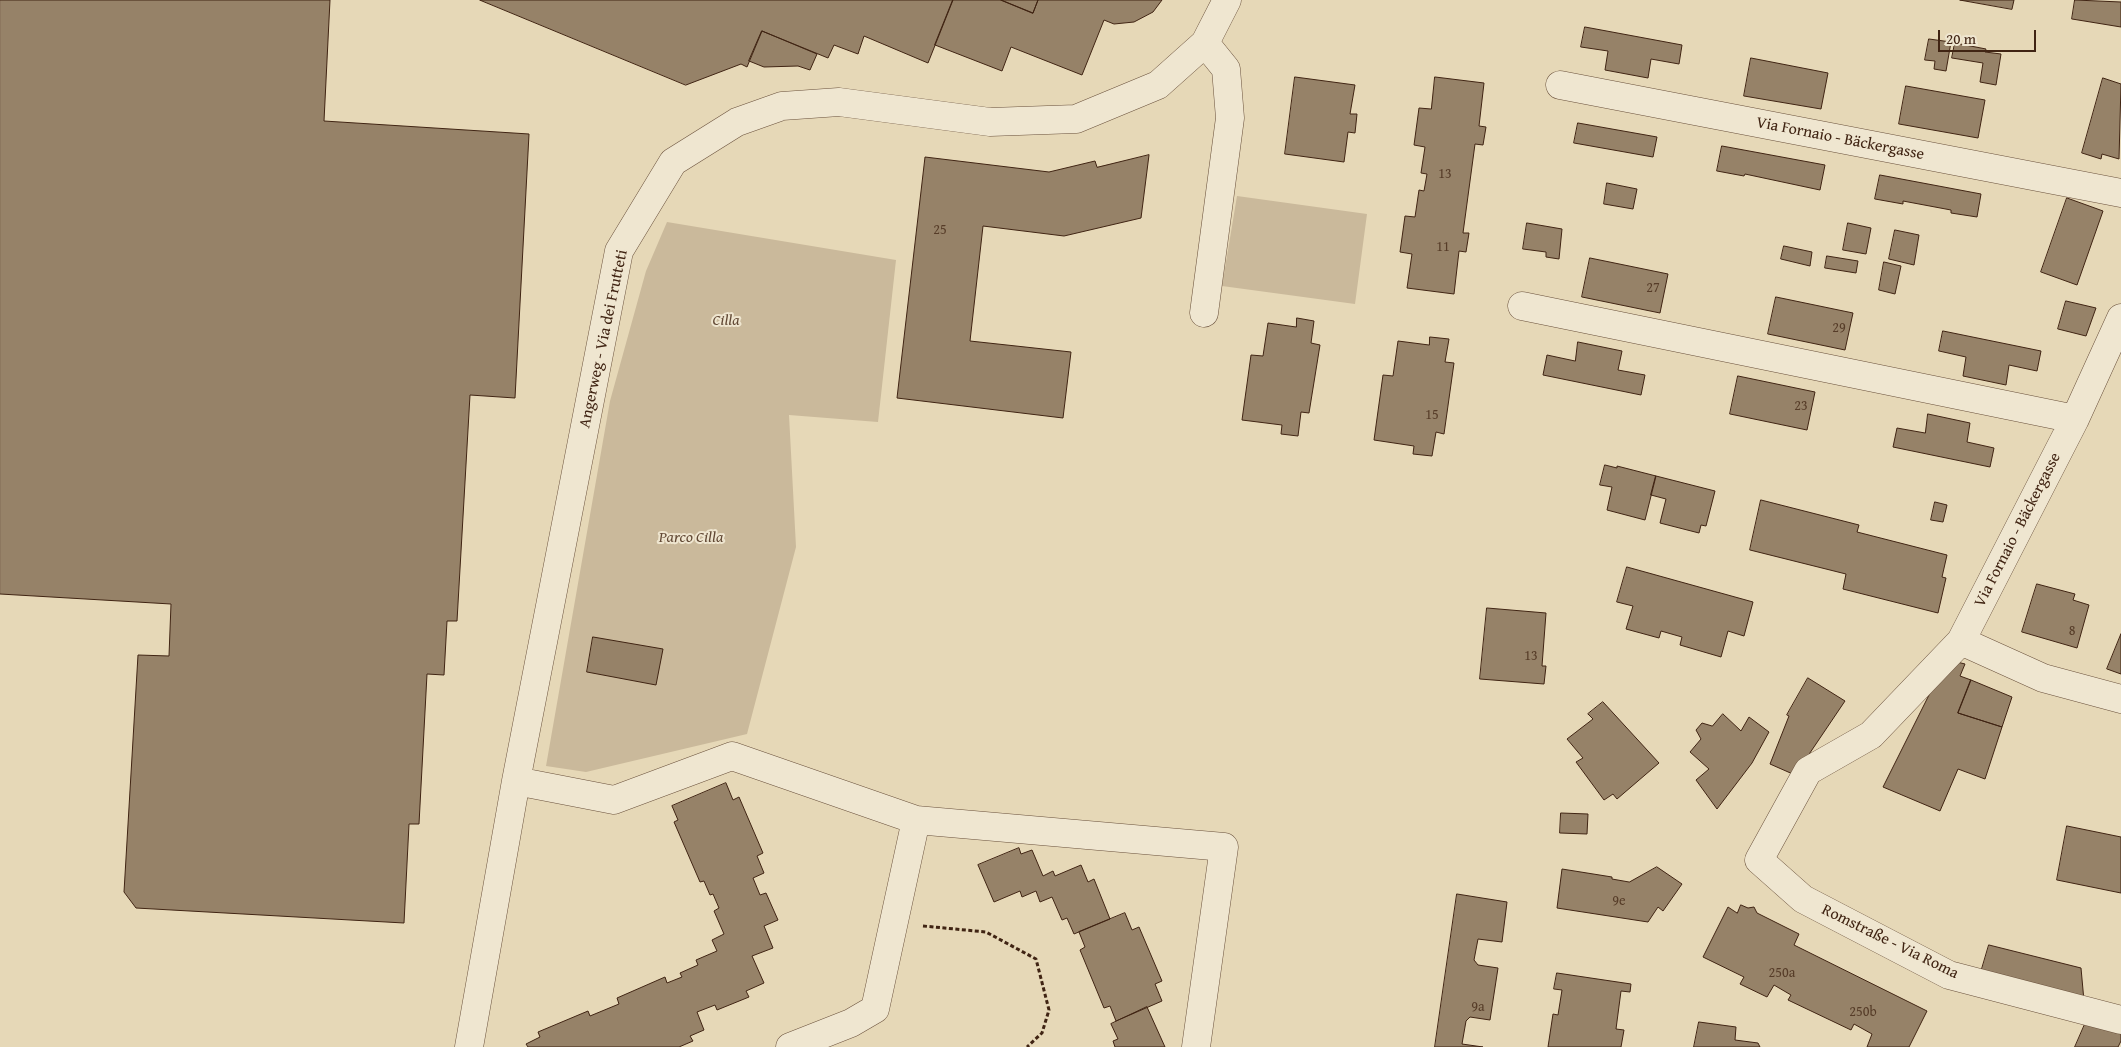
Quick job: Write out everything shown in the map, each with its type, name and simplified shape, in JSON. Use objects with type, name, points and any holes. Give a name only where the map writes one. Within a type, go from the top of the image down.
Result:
[{"type":"street","name":"Angerweg - Via dei Frutteti","points":[[469,1047],[516,781],[619,251],[674,162],[737,122],[782,106],[839,102],[990,122],[1076,119],[1158,86],[1205,43],[1227,0]]},
{"type":"street","points":[[1204,313],[1230,118],[1226,69],[1205,43]]},
{"type":"street","name":"Via Fornaio - Bäckergasse","points":[[1560,85],[2121,193]]},
{"type":"street","points":[[1522,306],[2075,419]]},
{"type":"street","name":"Via Fornaio - Bäckergasse","points":[[1759,860],[1808,771],[1871,735],[1961,641],[2075,419],[2121,318]]},
{"type":"street","points":[[1961,641],[2043,678],[2121,699]]},
{"type":"street","points":[[516,781],[614,800],[732,756],[916,820],[1224,847],[1196,1047]]},
{"type":"street","points":[[790,1047],[851,1023],[875,1009],[916,820]]},
{"type":"street","name":"Romstraße - Via Roma","points":[[1759,860],[1802,899],[1949,975],[2121,1020]]},
{"type":"path","points":[[895,923],[986,932],[1036,959],[1049,1010],[1042,1032],[1027,1047]]},
{"type":"green space","points":[[1237,196],[1367,214],[1355,304],[1222,286]]},
{"type":"green space","name":"Parco Cilla","points":[[667,222],[896,260],[878,422],[789,415],[796,547],[747,734],[586,772],[546,766],[610,401],[646,271]]},
{"type":"building","points":[[0,0],[330,0],[324,121],[529,134],[515,398],[470,395],[457,621],[447,621],[444,675],[427,674],[419,824],[409,824],[404,923],[136,908],[124,892],[138,655],[169,656],[171,604],[0,594]]},
{"type":"building","points":[[480,0],[953,0],[928,63],[864,36],[858,54],[834,45],[828,58],[762,31],[747,67],[741,64],[686,85]]},
{"type":"building","points":[[953,0],[1001,0],[1033,13],[1038,0],[1162,0],[1153,12],[1134,22],[1114,24],[1104,20],[1082,75],[1011,47],[1002,71],[935,45]]},
{"type":"building","points":[[1001,0],[1038,0],[1033,13]]},
{"type":"building","points":[[1960,0],[2014,0],[2012,9]]},
{"type":"building","points":[[2075,0],[2121,2],[2121,27],[2072,19]]},
{"type":"building","points":[[1585,27],[1682,45],[1679,64],[1651,59],[1648,78],[1605,70],[1608,51],[1581,47]]},
{"type":"building","points":[[762,31],[817,54],[810,70],[798,66],[764,67],[749,61]]},
{"type":"building","points":[[1929,39],[1951,42],[1946,71],[1934,69],[1935,61],[1925,60]]},
{"type":"building","points":[[1955,43],[1986,49],[1985,52],[2001,54],[1996,85],[1980,82],[1983,63],[1952,58]]},
{"type":"building","points":[[1751,58],[1828,73],[1821,109],[1744,96]]},
{"type":"building","points":[[1295,77],[1355,85],[1350,114],[1357,114],[1355,133],[1348,132],[1344,162],[1285,154]]},
{"type":"building","points":[[1435,77],[1484,83],[1479,126],[1486,127],[1483,145],[1475,144],[1463,233],[1469,233],[1466,252],[1459,251],[1454,294],[1407,288],[1412,254],[1400,252],[1405,216],[1415,217],[1419,190],[1424,191],[1427,174],[1421,173],[1425,147],[1414,145],[1419,108],[1431,109]]},
{"type":"building","points":[[2103,78],[2121,84],[2119,159],[2102,154],[2101,159],[2082,153]]},
{"type":"building","points":[[1906,86],[1985,100],[1978,138],[1899,124]]},
{"type":"building","points":[[1578,123],[1657,137],[1653,157],[1574,143]]},
{"type":"building","points":[[1722,146],[1825,165],[1820,190],[1745,174],[1744,176],[1717,171]]},
{"type":"building","points":[[1149,155],[1141,218],[1064,236],[983,226],[970,341],[1071,352],[1063,418],[897,398],[925,157],[1049,172],[1095,161],[1097,167]]},
{"type":"building","points":[[1880,175],[1981,194],[1977,217],[1951,213],[1951,210],[1903,201],[1903,204],[1875,199]]},
{"type":"building","points":[[1607,183],[1637,189],[1633,209],[1604,204]]},
{"type":"building","points":[[2067,198],[2103,211],[2077,285],[2041,272]]},
{"type":"building","points":[[1527,223],[1562,229],[1559,259],[1546,257],[1546,252],[1523,249]]},
{"type":"building","points":[[1848,223],[1871,228],[1866,254],[1843,250]]},
{"type":"building","points":[[1895,230],[1919,235],[1914,265],[1889,259]]},
{"type":"building","points":[[1784,246],[1812,252],[1810,266],[1781,259]]},
{"type":"building","points":[[1827,256],[1858,261],[1856,273],[1825,268]]},
{"type":"building","points":[[1590,258],[1668,274],[1660,313],[1582,297]]},
{"type":"building","points":[[1884,262],[1901,266],[1895,294],[1879,290]]},
{"type":"building","points":[[1776,297],[1853,313],[1845,350],[1768,334]]},
{"type":"building","points":[[2066,301],[2096,308],[2086,336],[2058,329]]},
{"type":"building","points":[[1297,318],[1314,321],[1311,343],[1320,345],[1309,413],[1301,412],[1298,436],[1281,434],[1282,425],[1242,420],[1251,355],[1263,356],[1268,323],[1296,327]]},
{"type":"building","points":[[1943,331],[2041,351],[2037,371],[2009,365],[2006,385],[1963,376],[1966,357],[1939,351]]},
{"type":"building","points":[[1430,337],[1449,339],[1445,362],[1454,363],[1444,434],[1436,432],[1432,456],[1413,454],[1414,446],[1374,440],[1383,375],[1393,376],[1398,341],[1429,345]]},
{"type":"building","points":[[1578,342],[1622,351],[1618,370],[1645,375],[1641,395],[1543,375],[1547,355],[1575,361]]},
{"type":"building","points":[[1738,376],[1815,392],[1807,430],[1730,414]]},
{"type":"building","points":[[1928,414],[1970,423],[1967,442],[1994,448],[1990,467],[1893,447],[1897,428],[1925,433]]},
{"type":"building","points":[[1605,465],[1617,468],[1617,466],[1656,476],[1645,520],[1607,510],[1612,487],[1600,485]]},
{"type":"building","points":[[1656,476],[1715,491],[1706,526],[1701,525],[1699,533],[1660,523],[1666,499],[1651,495]]},
{"type":"building","points":[[1761,500],[1859,525],[1857,532],[1947,555],[1942,577],[1946,578],[1938,613],[1843,589],[1846,574],[1750,550]]},
{"type":"building","points":[[1935,502],[1947,505],[1943,522],[1931,520]]},
{"type":"building","points":[[1627,567],[1753,602],[1744,636],[1728,631],[1721,657],[1680,645],[1682,637],[1661,631],[1659,638],[1626,629],[1633,606],[1617,602]]},
{"type":"building","points":[[2037,584],[2075,594],[2073,600],[2089,605],[2077,648],[2022,632]]},
{"type":"building","points":[[1487,608],[1546,613],[1542,666],[1546,666],[1544,684],[1480,679]]},
{"type":"building","points":[[2121,634],[2121,674],[2107,669]]},
{"type":"building","points":[[593,637],[663,649],[656,685],[587,672]]},
{"type":"building","points":[[1957,662],[1965,664],[1960,676],[1971,680],[1958,713],[2002,727],[1985,779],[1958,769],[1940,811],[1883,787],[1942,669]]},
{"type":"building","points":[[1808,678],[1845,701],[1795,775],[1770,764],[1789,716],[1787,715]]},
{"type":"building","points":[[1971,680],[2012,697],[2002,727],[1958,713]]},
{"type":"building","points":[[1603,702],[1659,763],[1617,799],[1613,794],[1604,800],[1576,762],[1583,758],[1567,739],[1593,719],[1588,714]]},
{"type":"building","points":[[1723,714],[1741,731],[1749,717],[1769,732],[1752,763],[1717,809],[1696,780],[1709,769],[1690,752],[1701,739],[1696,730],[1702,723],[1712,726]]},
{"type":"building","points":[[726,783],[733,800],[739,797],[763,853],[757,856],[764,873],[753,878],[760,895],[766,893],[778,920],[764,926],[773,948],[752,956],[764,983],[746,991],[749,997],[717,1010],[715,1005],[697,1012],[704,1030],[690,1036],[693,1041],[679,1047],[528,1047],[526,1044],[540,1037],[538,1032],[588,1011],[590,1016],[619,1004],[617,998],[665,977],[667,983],[682,977],[680,973],[698,965],[696,960],[717,951],[712,940],[724,934],[714,911],[719,908],[713,894],[710,895],[704,881],[700,882],[674,822],[678,820],[672,806]]},
{"type":"building","points":[[1561,813],[1588,814],[1587,834],[1560,833]]},
{"type":"building","points":[[2067,826],[2121,837],[2121,893],[2057,880]]},
{"type":"building","points":[[1019,848],[1021,854],[1032,850],[1043,876],[1053,871],[1055,876],[1081,865],[1088,882],[1094,879],[1110,919],[1074,934],[1067,918],[1062,920],[1052,897],[1040,902],[1036,891],[1022,897],[1020,891],[994,902],[978,865]]},
{"type":"building","points":[[1657,867],[1682,884],[1663,911],[1658,907],[1648,922],[1557,908],[1562,869],[1612,877],[1612,879],[1629,882]]},
{"type":"building","points":[[1457,894],[1507,902],[1502,942],[1478,939],[1474,960],[1478,965],[1498,968],[1490,1020],[1470,1017],[1466,1021],[1462,1044],[1483,1047],[1435,1047]]},
{"type":"building","points":[[1741,905],[1748,908],[1754,907],[1757,913],[1799,934],[1794,945],[1927,1011],[1909,1047],[1867,1047],[1872,1034],[1854,1024],[1851,1030],[1788,1000],[1791,995],[1774,985],[1767,997],[1740,984],[1744,977],[1703,957],[1728,907],[1737,913]]},
{"type":"building","points":[[1125,913],[1132,930],[1139,927],[1162,981],[1155,984],[1162,1001],[1116,1021],[1110,1006],[1104,1008],[1080,950],[1085,947],[1079,932]]},
{"type":"building","points":[[1989,945],[2081,968],[2084,1001],[1979,979]]},
{"type":"building","points":[[1557,973],[1631,984],[1630,992],[1621,991],[1616,1029],[1624,1030],[1621,1047],[1548,1047],[1553,1014],[1558,1015],[1562,990],[1554,989]]},
{"type":"building","points":[[1147,1007],[1165,1047],[1115,1047],[1113,1041],[1118,1039],[1111,1024]]},
{"type":"building","points":[[2089,1015],[2121,1029],[2121,1041],[2118,1047],[2075,1047]]},
{"type":"building","points":[[1699,1022],[1736,1027],[1735,1040],[1758,1043],[1760,1047],[1694,1047]]},
{"type":"park label","name":"Cilla","points":[[726,321]]}]
